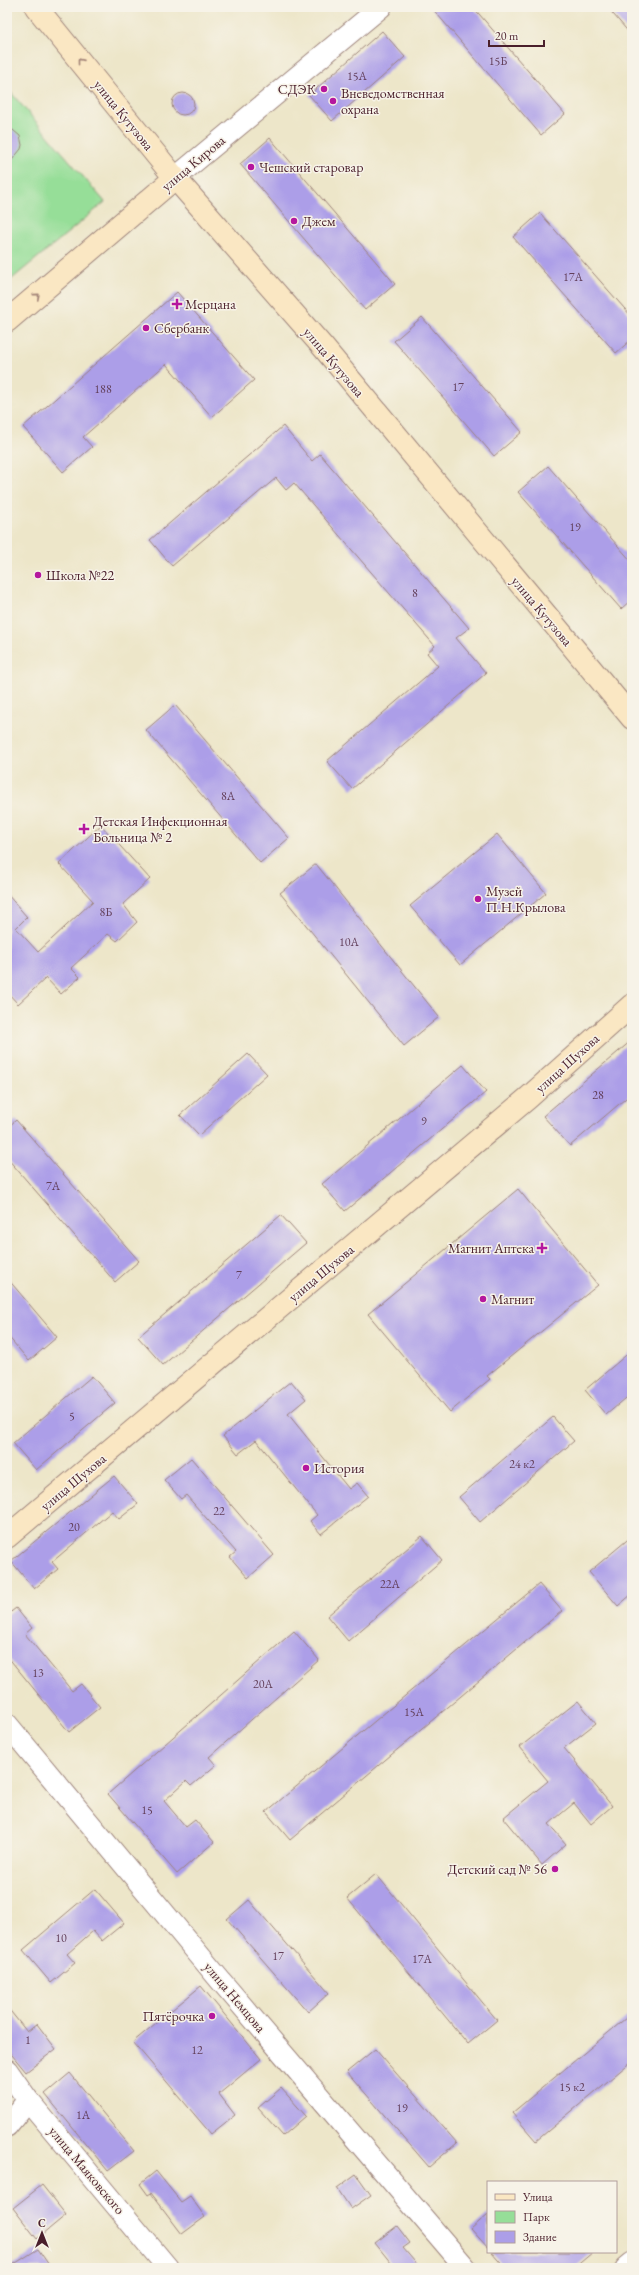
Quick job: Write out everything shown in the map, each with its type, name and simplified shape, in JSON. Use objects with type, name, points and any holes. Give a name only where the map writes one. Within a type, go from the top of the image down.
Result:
[{"type":"main road","name":"улица Кутузова","points":[[36,7],[175,178],[323,347],[632,718]]},
{"type":"main road","name":"улица Кирова","points":[[7,321],[175,178]]},
{"type":"main road","name":"улица Шухова","points":[[7,1537],[528,1098],[632,1005]]},
{"type":"street","name":"улица Кирова","points":[[175,178],[381,7]]},
{"type":"street","name":"улица Немцова","points":[[7,1724],[220,1980],[466,2268]]},
{"type":"street","name":"улица Маяковского","points":[[7,2070],[28,2100],[168,2268]]},
{"type":"street","points":[[7,2126],[28,2100]]},
{"type":"street","points":[[626,2268],[632,2263]]},
{"type":"green space","points":[[7,88],[105,202],[7,283]]},
{"type":"building","points":[[431,7],[473,7],[565,114],[541,135]]},
{"type":"building","points":[[607,7],[632,7],[632,36]]},
{"type":"building","points":[[382,31],[405,57],[332,121],[309,95]]},
{"type":"building","points":[[183,93],[191,96],[194,104],[191,112],[183,115],[175,112],[172,104],[175,96]]},
{"type":"building","points":[[7,125],[20,136],[22,145],[21,149],[7,166]]},
{"type":"building","points":[[270,138],[395,284],[365,310],[240,164]]},
{"type":"building","points":[[540,213],[632,317],[632,339],[616,353],[513,237]]},
{"type":"building","points":[[177,292],[254,380],[212,417],[166,364],[83,437],[92,447],[63,472],[23,427]]},
{"type":"building","points":[[422,317],[522,432],[494,456],[394,341]]},
{"type":"building","points":[[283,426],[312,461],[320,454],[469,628],[456,638],[486,673],[352,789],[327,761],[438,666],[427,653],[435,646],[294,483],[286,490],[276,478],[172,566],[150,540]]},
{"type":"building","points":[[548,466],[632,562],[632,599],[621,609],[518,492]]},
{"type":"building","points":[[175,705],[289,838],[260,863],[146,730]]},
{"type":"building","points":[[101,825],[150,879],[123,904],[137,922],[117,941],[108,934],[71,968],[80,977],[61,994],[46,978],[18,1004],[7,992],[7,894],[27,917],[16,928],[38,952],[93,901],[59,864]]},
{"type":"building","name":"Музей П.Н.Крылова","points":[[497,834],[546,893],[460,965],[410,906]]},
{"type":"building","points":[[316,864],[439,1017],[404,1046],[280,893]]},
{"type":"building","points":[[632,1040],[632,1093],[570,1146],[543,1116]]},
{"type":"building","points":[[248,1054],[267,1074],[199,1135],[180,1115]]},
{"type":"building","points":[[463,1065],[486,1092],[345,1211],[322,1184]]},
{"type":"building","points":[[16,1120],[139,1261],[115,1282],[7,1158],[7,1128]]},
{"type":"building","name":"Магнит","points":[[518,1189],[598,1285],[487,1376],[490,1379],[450,1412],[368,1314]]},
{"type":"building","points":[[281,1215],[306,1243],[163,1365],[138,1337]]},
{"type":"building","points":[[7,1278],[57,1337],[29,1361],[7,1335]]},
{"type":"building","points":[[632,1350],[632,1393],[606,1415],[585,1390]]},
{"type":"building","points":[[92,1376],[115,1403],[36,1470],[13,1443]]},
{"type":"building","name":"История","points":[[291,1381],[306,1399],[288,1414],[349,1489],[357,1483],[368,1496],[321,1534],[310,1521],[317,1515],[256,1440],[238,1454],[223,1436]]},
{"type":"building","points":[[553,1417],[574,1441],[480,1522],[459,1497]]},
{"type":"building","points":[[191,1458],[274,1555],[248,1578],[230,1557],[236,1552],[186,1495],[181,1499],[164,1480]]},
{"type":"building","points":[[114,1476],[138,1504],[119,1519],[112,1511],[52,1562],[58,1569],[34,1589],[11,1561]]},
{"type":"building","points":[[422,1536],[442,1560],[348,1641],[327,1616]]},
{"type":"building","points":[[632,1536],[632,1594],[618,1606],[589,1572]]},
{"type":"building","points":[[539,1584],[562,1611],[290,1840],[266,1812]]},
{"type":"building","points":[[16,1608],[32,1628],[25,1634],[72,1691],[81,1684],[100,1707],[69,1732],[7,1656],[7,1615]]},
{"type":"building","points":[[294,1631],[319,1660],[209,1757],[216,1765],[191,1786],[186,1781],[164,1801],[186,1827],[195,1820],[214,1842],[177,1874],[108,1794]]},
{"type":"building","points":[[578,1701],[596,1723],[564,1748],[612,1806],[591,1824],[574,1803],[549,1824],[566,1844],[542,1865],[503,1818],[548,1781],[520,1747]]},
{"type":"building","points":[[376,1874],[497,2020],[468,2044],[347,1898]]},
{"type":"building","points":[[95,1889],[124,1923],[102,1941],[93,1931],[67,1954],[75,1963],[51,1983],[23,1950]]},
{"type":"building","points":[[249,1900],[329,1993],[308,2012],[227,1919]]},
{"type":"building","points":[[201,1986],[261,2059],[219,2094],[235,2115],[211,2134],[133,2042]]},
{"type":"building","points":[[7,2007],[27,2032],[37,2024],[56,2049],[26,2072],[7,2049]]},
{"type":"building","points":[[632,2013],[632,2061],[536,2141],[512,2113]]},
{"type":"building","points":[[375,2049],[457,2143],[429,2167],[347,2072]]},
{"type":"building","points":[[70,2073],[134,2151],[108,2171],[45,2094]]},
{"type":"building","points":[[281,2088],[306,2116],[283,2136],[258,2108]]},
{"type":"building","points":[[156,2171],[181,2202],[190,2196],[205,2217],[182,2234],[151,2193],[148,2195],[140,2184]]},
{"type":"building","points":[[356,2174],[371,2195],[351,2209],[337,2188]]},
{"type":"building","points":[[42,2185],[66,2215],[37,2239],[13,2208]]},
{"type":"building","points":[[487,2215],[487,2247],[471,2229]]},
{"type":"building","points":[[397,2226],[410,2243],[403,2248],[420,2268],[395,2268],[375,2243]]},
{"type":"building","points":[[38,2249],[51,2268],[8,2268]]},
{"type":"building","points":[[492,2253],[592,2253],[574,2268],[505,2268]]},
{"type":"place","name":"СДЭК","points":[[324,89]]},
{"type":"place","name":"Вневедомственная охрана","points":[[333,101]]},
{"type":"place","name":"Чешский старовар","points":[[251,167]]},
{"type":"place","name":"Джем","points":[[294,221]]},
{"type":"place","name":"Мерцана","points":[[177,304]]},
{"type":"place","name":"Сбербанк","points":[[146,328]]},
{"type":"place","name":"Школа №22","points":[[38,575]]},
{"type":"place","name":"Детская Инфекционная Больница № 2","points":[[84,829]]},
{"type":"place","name":"Музей П.Н.Крылова","points":[[478,899]]},
{"type":"place","name":"Магнит Аптека","points":[[542,1248]]},
{"type":"place","name":"Магнит","points":[[483,1299]]},
{"type":"place","name":"История","points":[[306,1468]]},
{"type":"place","name":"Детский сад № 56","points":[[555,1869]]},
{"type":"place","name":"Пятёрочка","points":[[212,2016]]}]
